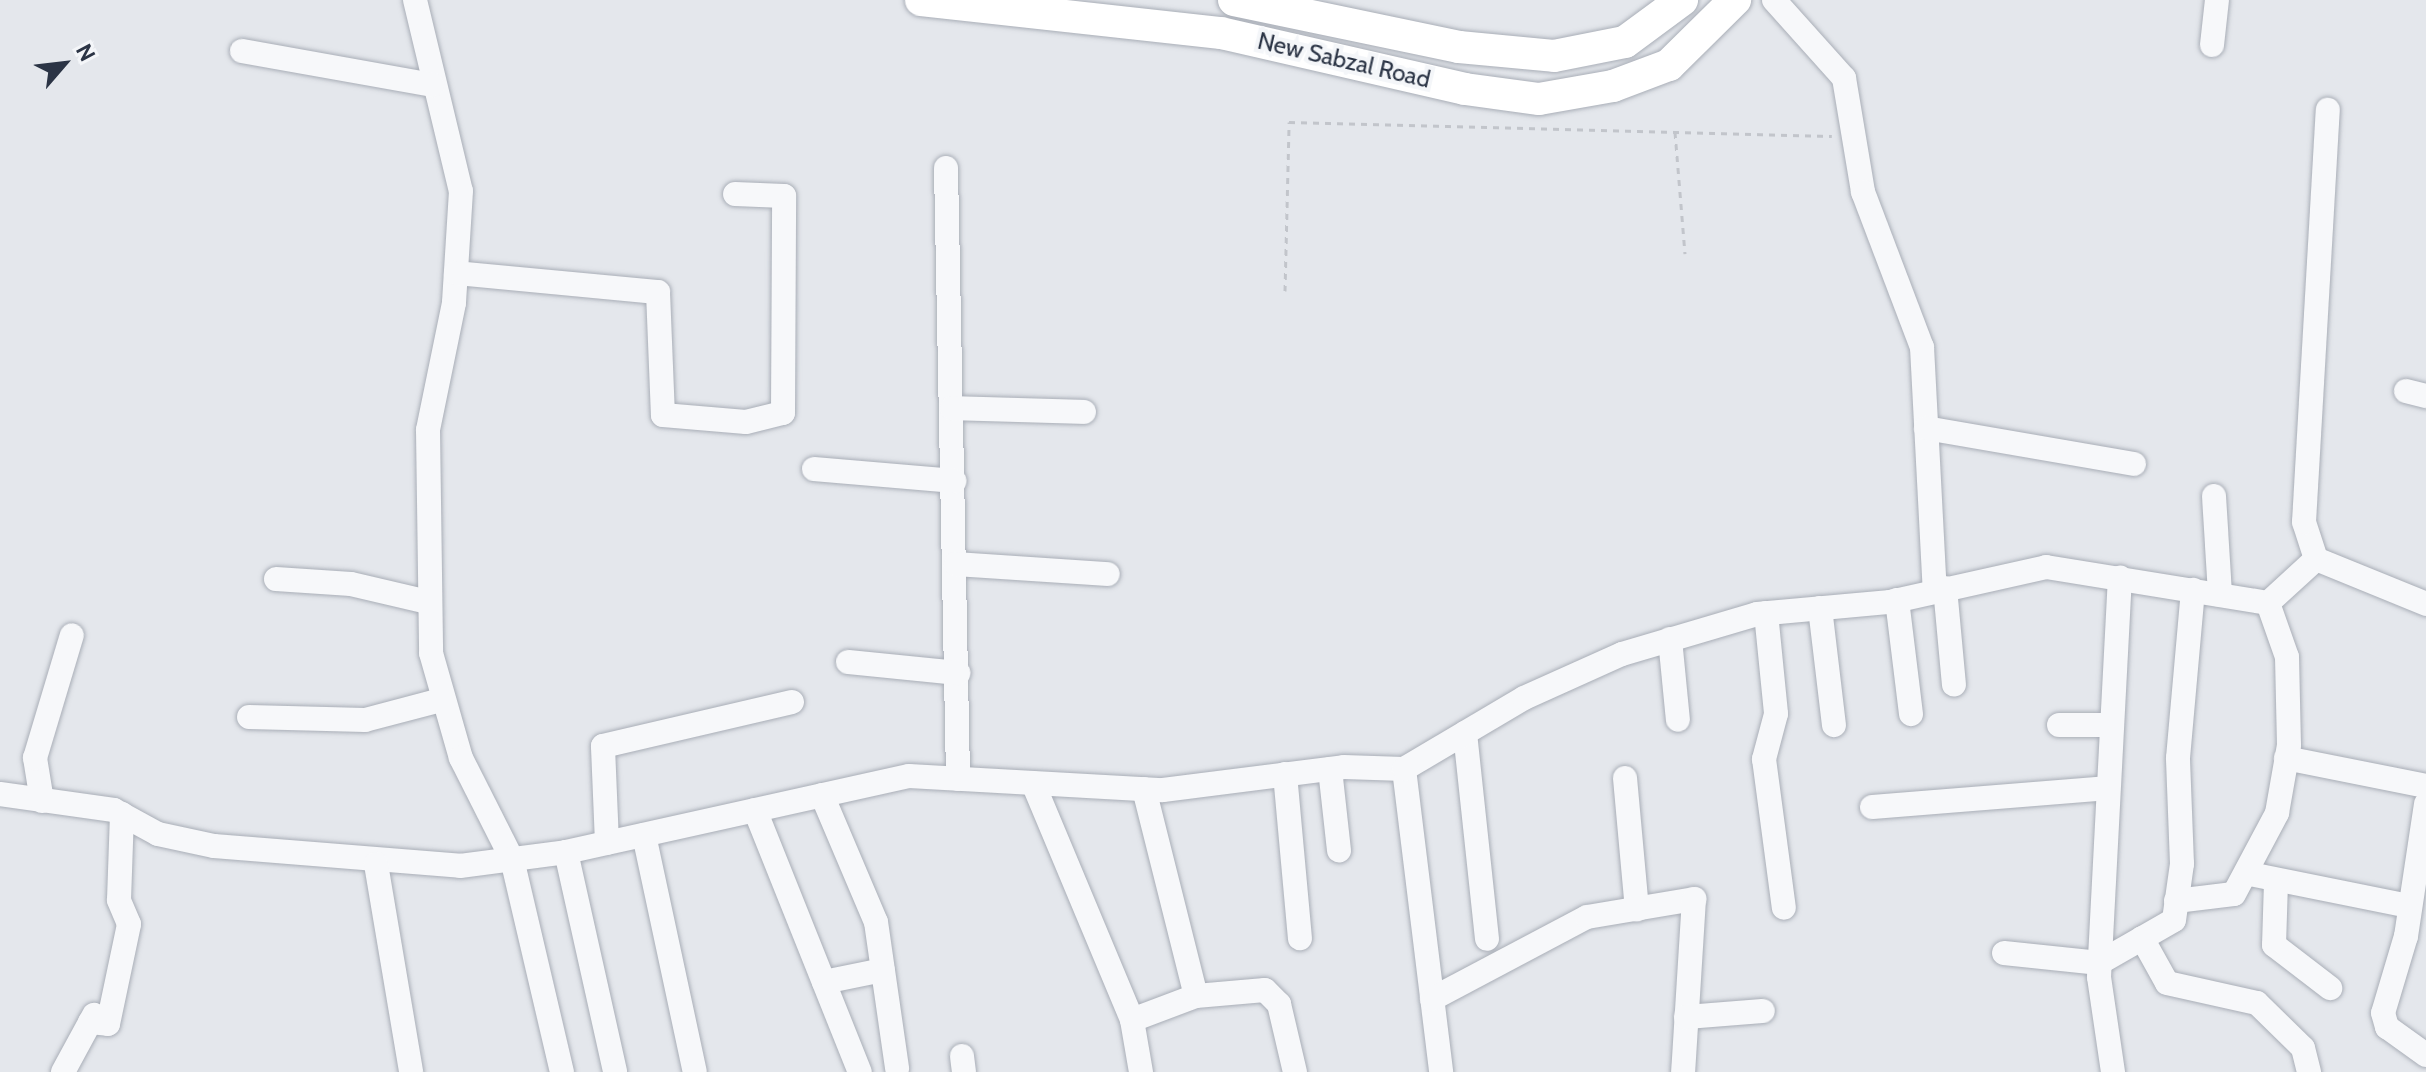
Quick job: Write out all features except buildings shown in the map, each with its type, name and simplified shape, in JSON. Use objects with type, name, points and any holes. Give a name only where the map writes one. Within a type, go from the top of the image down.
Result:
[{"type":"main road","name":"New Sabzal Road","points":[[921,0],[1221,33],[1465,89],[1539,99],[1613,86],[1669,65],[1735,0]]},
{"type":"main road","name":"New Sabzal Road","points":[[1234,0],[1459,47],[1554,56],[1625,42],[1682,0]]},
{"type":"street","points":[[415,0],[432,85],[461,191],[456,273],[428,430],[428,602],[441,700],[512,859],[562,1072]]},
{"type":"street","points":[[1774,0],[1835,60],[1856,137],[1863,192],[1922,347],[1940,590],[1954,685]]},
{"type":"street","points":[[2212,45],[2217,0]]},
{"type":"street","points":[[242,51],[432,85]]},
{"type":"street","points":[[2328,110],[2304,522],[2316,559],[2426,604]]},
{"type":"street","points":[[946,168],[958,779]]},
{"type":"street","points":[[456,273],[658,292],[663,415],[746,422],[783,413],[784,196],[735,194]]},
{"type":"street","points":[[952,408],[1084,412]]},
{"type":"street","points":[[1926,428],[2134,464]]},
{"type":"street","points":[[814,469],[954,481]]},
{"type":"street","points":[[2214,496],[2220,595]]},
{"type":"street","points":[[2268,603],[2316,559]]},
{"type":"street","points":[[956,564],[1108,574]]},
{"type":"street","points":[[0,794],[122,814],[158,834],[214,846],[376,864],[512,859],[566,852],[909,776],[1144,789],[1330,769],[1404,769],[1538,692],[1670,639],[1766,613],[1897,600],[2046,567],[2268,603]]},
{"type":"street","points":[[2113,1072],[2099,963],[2106,788],[2120,578]]},
{"type":"street","points":[[276,579],[351,584],[428,602]]},
{"type":"street","points":[[2004,953],[2099,963],[2174,920],[2178,758],[2193,590]]},
{"type":"street","points":[[1897,600],[1911,714]]},
{"type":"street","points":[[2176,901],[2234,894],[2250,874],[2277,813],[2286,758],[2287,657],[2268,603]]},
{"type":"street","points":[[1820,608],[1834,725]]},
{"type":"street","points":[[1766,613],[1776,714],[1764,759],[1784,908]]},
{"type":"street","points":[[42,801],[35,758],[72,635]]},
{"type":"street","points":[[1670,639],[1678,720]]},
{"type":"street","points":[[848,662],[958,673]]},
{"type":"street","points":[[249,717],[365,720],[441,700]]},
{"type":"street","points":[[607,843],[603,746],[792,702]]},
{"type":"street","points":[[2059,725],[2110,725]]},
{"type":"street","points":[[1465,733],[1487,939]]},
{"type":"street","points":[[2286,758],[2426,786]]},
{"type":"street","points":[[1330,769],[1339,851]]},
{"type":"street","points":[[1404,769],[1441,1072]]},
{"type":"street","points":[[1285,774],[1300,938]]},
{"type":"street","points":[[1625,778],[1637,909]]},
{"type":"street","points":[[1033,783],[1132,1020],[1140,1071]]},
{"type":"street","points":[[1872,807],[2106,788]]},
{"type":"street","points":[[1144,789],[1196,996]]},
{"type":"street","points":[[822,795],[876,922],[897,1068]]},
{"type":"street","points":[[2426,804],[2409,906],[2383,1013],[2387,1027],[2426,1055]]},
{"type":"street","points":[[755,810],[860,1072]]},
{"type":"street","points":[[63,1072],[92,1019],[108,1024],[129,924],[119,900],[122,814]]},
{"type":"street","points":[[644,835],[695,1072]]},
{"type":"street","points":[[566,852],[615,1072]]},
{"type":"street","points":[[376,864],[411,1072]]},
{"type":"street","points":[[2250,874],[2276,882],[2409,906]]},
{"type":"street","points":[[2276,882],[2274,945],[2330,988]]},
{"type":"street","points":[[1432,999],[1587,917],[1694,899],[1683,1072]]},
{"type":"street","points":[[2142,938],[2167,983],[2257,1003],[2303,1048],[2309,1072]]},
{"type":"street","points":[[824,982],[883,970]]},
{"type":"street","points":[[1132,1020],[1196,996],[1265,990],[1279,1004],[1295,1072]]},
{"type":"street","points":[[1686,1017],[1763,1011]]},
{"type":"path","points":[[1285,291],[1289,122],[1856,137]]},
{"type":"path","points":[[1675,132],[1685,254]]}]
